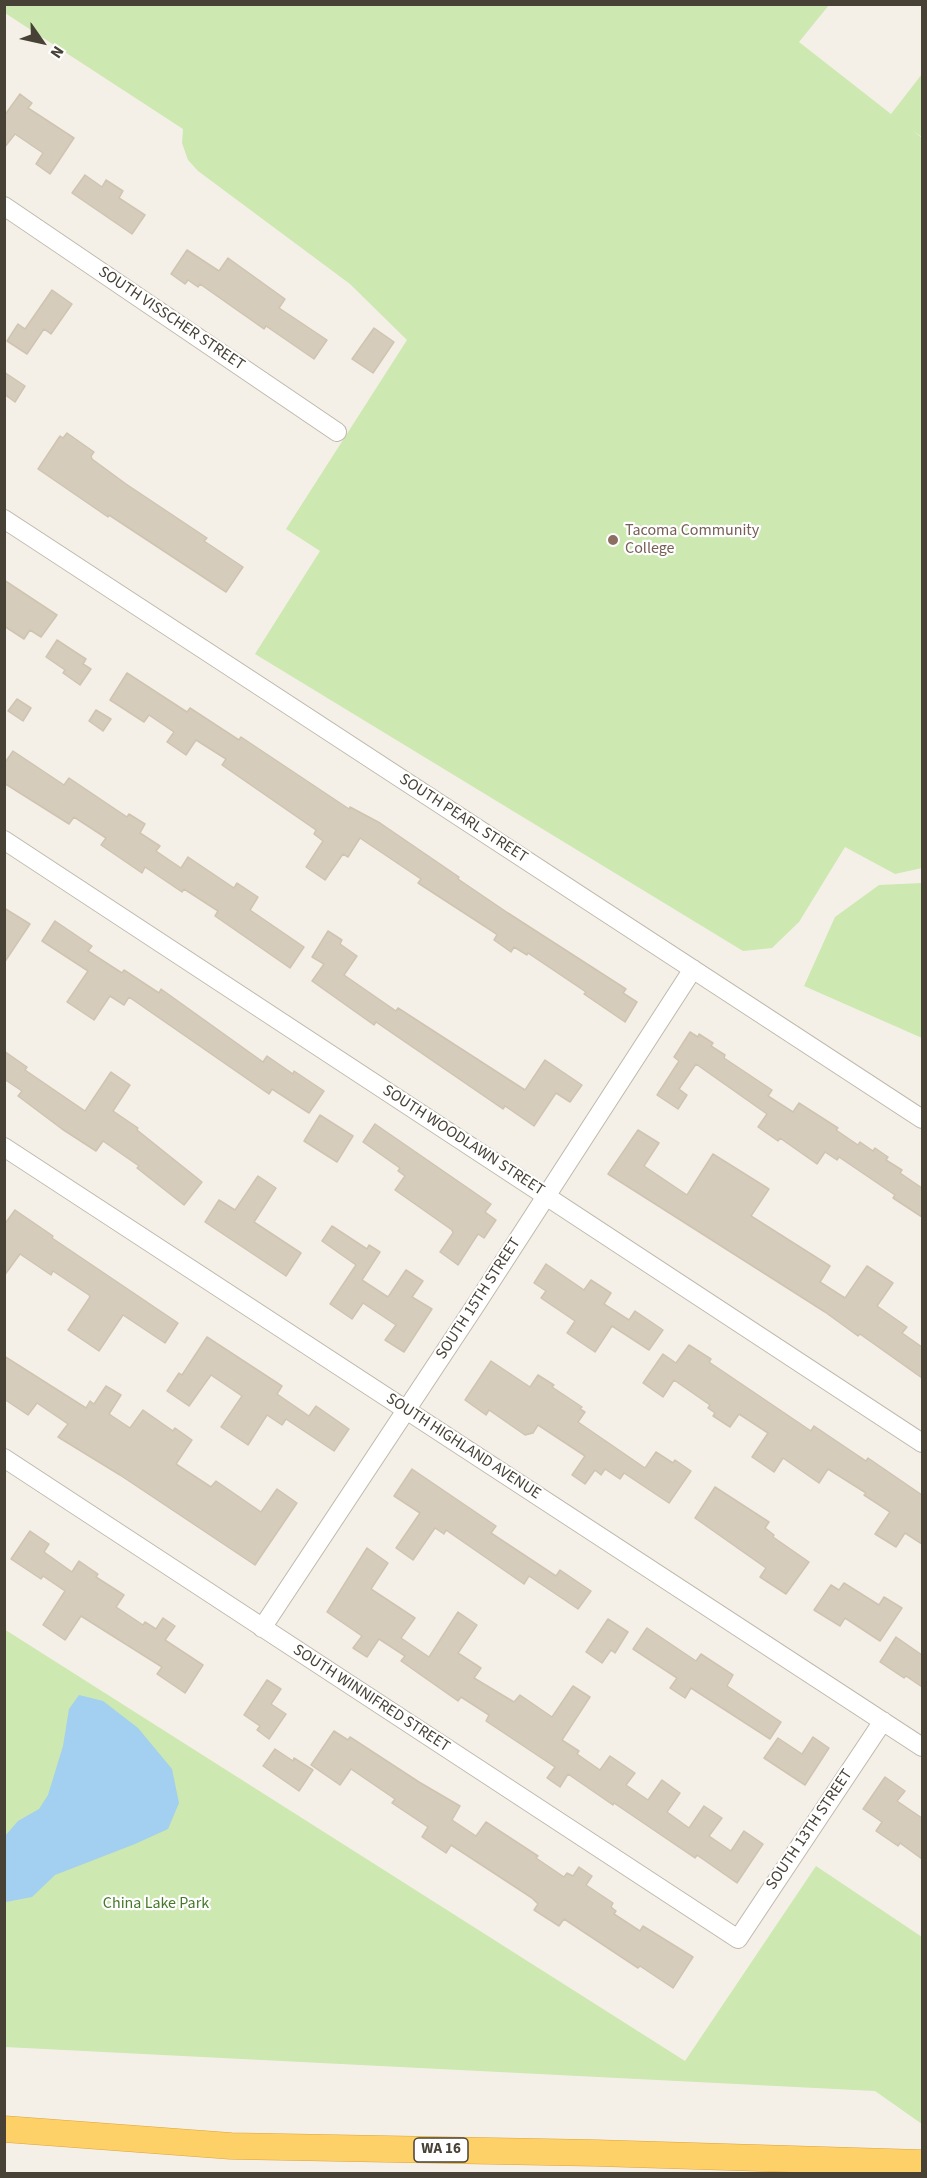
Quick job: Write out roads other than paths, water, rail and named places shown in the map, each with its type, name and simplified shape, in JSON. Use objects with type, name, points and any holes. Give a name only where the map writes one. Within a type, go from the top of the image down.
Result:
[{"type":"highway","name":"WA 16","points":[[4,2130],[231,2146],[596,2153],[922,2163]]},
{"type":"street","name":"SOUTH VISSCHER STREET","points":[[4,206],[337,432]]},
{"type":"street","name":"SOUTH PEARL STREET","points":[[4,519],[922,1119]]},
{"type":"street","name":"SOUTH WOODLAWN STREET","points":[[4,840],[922,1443]]},
{"type":"street","name":"SOUTH 15TH STREET","points":[[262,1628],[407,1410],[693,969]]},
{"type":"street","name":"SOUTH HIGHLAND AVENUE","points":[[4,1148],[922,1747]]},
{"type":"street","name":"SOUTH WINNIFRED STREET","points":[[4,1458],[738,1939]]},
{"type":"street","name":"SOUTH 13TH STREET","points":[[738,1939],[883,1721]]},
{"type":"water","points":[[79,1695],[103,1701],[138,1728],[172,1769],[179,1803],[168,1829],[55,1875],[32,1897],[6,1902],[5,1836],[18,1821],[39,1809],[48,1795],[63,1746],[69,1709]]},
{"type":"place","name":"Tacoma Community College","points":[[613,540]]},
{"type":"park label","name":"China Lake Park","points":[[156,1904]]}]
